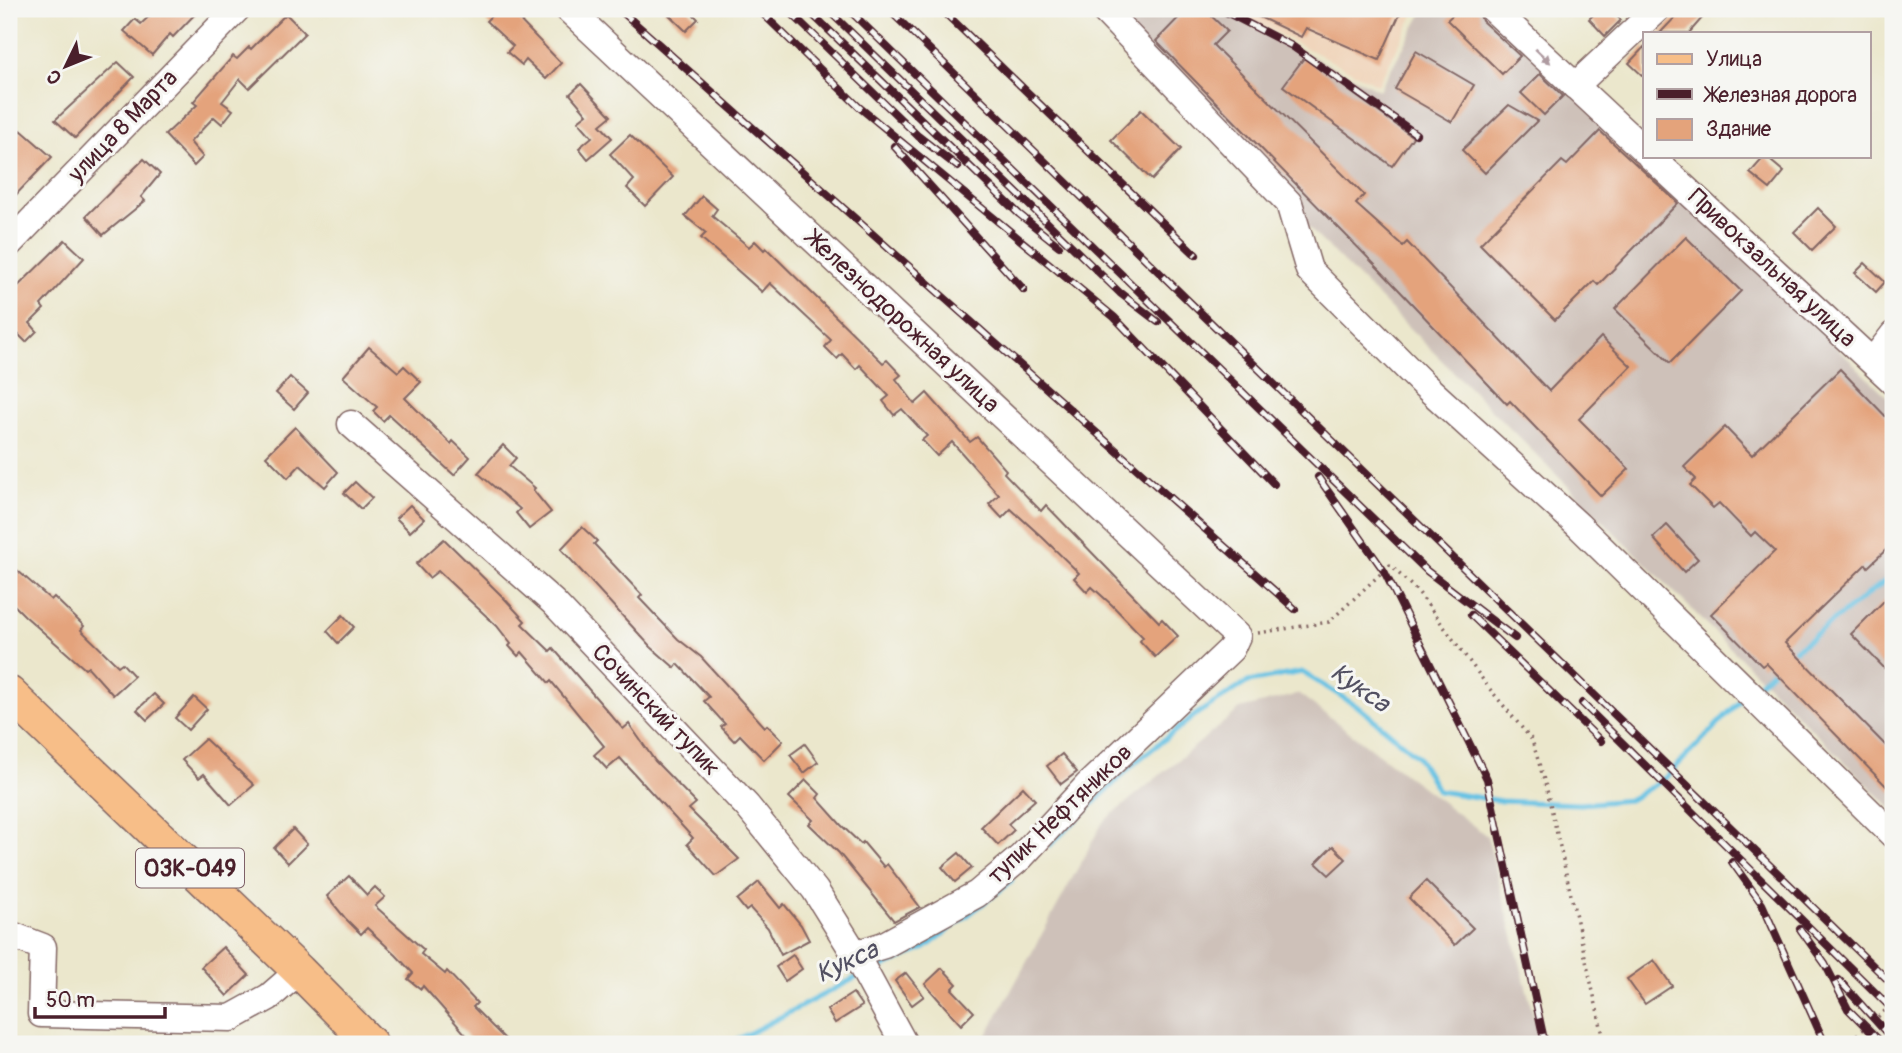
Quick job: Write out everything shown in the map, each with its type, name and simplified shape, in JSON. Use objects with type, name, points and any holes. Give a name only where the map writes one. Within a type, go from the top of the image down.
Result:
[{"type":"main road","name":"03К-049","points":[[9,693],[299,971],[371,1044]]},
{"type":"street","name":"улица 8 Марта","points":[[9,244],[237,9]]},
{"type":"street","name":"Железнодорожная улица","points":[[568,9],[1237,636]]},
{"type":"street","points":[[1103,9],[1289,203],[1309,270],[1422,383],[1578,525],[1893,835]]},
{"type":"street","points":[[1493,9],[1643,148]]},
{"type":"street","points":[[1575,86],[1657,9]]},
{"type":"street","name":"Привокзальная улица","points":[[1652,158],[1893,381]]},
{"type":"street","points":[[1873,361],[1893,335]]},
{"type":"street","name":"Сочинский тупик","points":[[351,424],[553,602],[747,806],[815,890],[862,966],[904,1044]]},
{"type":"street","name":"тупик Нефтяников","points":[[862,966],[884,945],[977,894],[1021,857],[1087,786],[1231,649],[1237,636]]},
{"type":"street","points":[[9,934],[43,947],[41,1014],[231,1018],[268,997],[299,971]]},
{"type":"path","points":[[1237,636],[1329,622],[1390,565],[1419,593],[1489,688],[1532,740],[1547,790],[1605,1044]]},
{"type":"path","points":[[1846,1044],[1893,1004]]},
{"type":"shaded area","points":[[1135,9],[1217,9],[1379,90],[1425,9],[1486,9],[1893,402],[1893,810],[1111,31]]},
{"type":"shaded area","points":[[1230,9],[1417,9],[1378,85]]},
{"type":"shaded area","points":[[1299,694],[1487,836],[1541,1044],[982,1044],[1103,822],[1240,709]]},
{"type":"building","points":[[157,9],[200,9],[173,37],[170,34],[152,55],[124,31],[135,19],[141,24]]},
{"type":"building","points":[[498,9],[509,9],[561,63],[546,79],[526,60],[522,65],[507,52],[513,46],[486,21]]},
{"type":"building","points":[[663,9],[688,9],[698,19],[686,31]]},
{"type":"building","points":[[1187,9],[1204,9],[1227,31],[1213,45],[1364,195],[1356,204],[1403,246],[1407,242],[1549,391],[1601,337],[1631,366],[1579,419],[1629,469],[1601,496],[1510,401],[1507,404],[1156,41]]},
{"type":"building","points":[[1243,9],[1402,9],[1379,60],[1306,28],[1301,37]]},
{"type":"building","points":[[1459,9],[1478,9],[1482,21],[1520,56],[1502,74],[1447,20]]},
{"type":"building","points":[[1599,9],[1609,9],[1621,20],[1605,36],[1589,19]]},
{"type":"building","points":[[1683,9],[1710,9],[1690,32],[1661,32]]},
{"type":"building","points":[[286,14],[305,33],[249,88],[240,79],[222,102],[233,110],[222,124],[214,117],[190,142],[203,157],[194,166],[165,135],[197,105],[193,102],[233,56],[237,59],[249,47],[251,49]]},
{"type":"building","points":[[1643,48],[1643,76],[1629,63]]},
{"type":"building","points":[[1416,51],[1474,85],[1452,122],[1395,89]]},
{"type":"building","points":[[1304,58],[1413,137],[1392,166],[1283,86]]},
{"type":"building","points":[[118,62],[134,77],[75,138],[55,120]]},
{"type":"building","points":[[1540,74],[1563,96],[1544,115],[1521,93]]},
{"type":"building","points":[[581,84],[611,116],[600,125],[612,138],[588,159],[579,148],[592,137],[578,121],[587,114],[570,94]]},
{"type":"building","points":[[1509,105],[1537,121],[1485,173],[1462,150]]},
{"type":"building","points":[[1141,110],[1181,149],[1152,180],[1111,140]]},
{"type":"building","points":[[21,130],[52,157],[9,202],[9,144]]},
{"type":"building","points":[[1600,131],[1678,203],[1598,285],[1594,281],[1555,320],[1480,244],[1562,161],[1567,165]]},
{"type":"building","points":[[630,135],[673,177],[645,206],[627,188],[634,180],[610,154]]},
{"type":"building","points":[[1763,158],[1767,158],[1784,172],[1770,189],[1750,173]]},
{"type":"building","points":[[144,159],[160,174],[141,197],[145,201],[103,235],[86,216]]},
{"type":"building","points":[[702,196],[717,209],[712,216],[749,247],[755,241],[764,250],[766,248],[883,363],[887,360],[901,375],[896,379],[915,404],[927,393],[970,442],[977,437],[1006,470],[1004,473],[1041,511],[1046,505],[1159,622],[1162,619],[1178,636],[1155,657],[1140,641],[1143,637],[1092,587],[1087,592],[1074,578],[1079,573],[1042,537],[1011,509],[1002,518],[989,504],[999,495],[952,442],[937,456],[922,440],[927,436],[902,409],[894,415],[883,401],[889,396],[860,365],[856,369],[842,354],[837,359],[825,347],[831,340],[770,283],[762,292],[701,238],[706,233],[685,216]]},
{"type":"building","points":[[1818,208],[1836,226],[1812,250],[1794,232]]},
{"type":"building","points":[[1686,237],[1741,291],[1670,363],[1615,309]]},
{"type":"building","points":[[65,240],[84,258],[41,305],[44,309],[30,323],[37,331],[26,342],[9,325],[9,295]]},
{"type":"building","points":[[1865,263],[1885,282],[1876,292],[1855,273]]},
{"type":"building","points":[[369,347],[398,372],[404,366],[421,382],[405,398],[451,444],[453,441],[470,457],[454,475],[389,415],[383,421],[373,411],[377,407],[343,377]]},
{"type":"building","points":[[1840,369],[1893,424],[1893,543],[1868,567],[1866,564],[1785,643],[1893,753],[1893,793],[1766,663],[1762,666],[1711,614],[1775,551],[1755,532],[1751,536],[1719,503],[1713,508],[1690,485],[1696,479],[1684,467],[1725,427],[1752,455]]},
{"type":"building","points":[[290,377],[308,393],[294,409],[276,393]]},
{"type":"building","points":[[295,427],[338,472],[325,487],[300,465],[288,478],[266,456]]},
{"type":"building","points":[[503,445],[516,458],[509,466],[535,488],[533,490],[551,512],[529,529],[516,513],[520,509],[478,473]]},
{"type":"building","points":[[355,482],[372,498],[361,509],[344,493]]},
{"type":"building","points":[[410,505],[424,519],[410,532],[396,518]]},
{"type":"building","points":[[1667,525],[1698,559],[1684,572],[1653,538]]},
{"type":"building","points":[[582,527],[597,541],[594,544],[642,595],[639,598],[678,639],[701,657],[765,727],[767,725],[783,741],[764,760],[740,735],[734,741],[721,727],[725,724],[704,701],[709,697],[678,664],[675,668],[651,647],[561,549]]},
{"type":"building","points":[[444,539],[503,597],[525,621],[522,624],[550,651],[553,648],[623,729],[629,724],[655,761],[696,803],[689,809],[739,859],[716,876],[687,844],[693,838],[620,758],[607,769],[594,755],[604,746],[551,681],[549,683],[522,652],[518,656],[497,626],[438,571],[429,578],[416,564]]},
{"type":"building","points":[[9,563],[51,600],[54,597],[84,626],[81,630],[118,666],[122,663],[134,676],[113,695],[88,667],[85,669],[25,616],[9,600]]},
{"type":"building","points":[[1893,592],[1893,677],[1851,634]]},
{"type":"building","points":[[343,615],[354,627],[338,643],[327,631]]},
{"type":"building","points":[[154,694],[164,704],[147,720],[137,710]]},
{"type":"building","points":[[194,697],[207,709],[188,730],[175,718]]},
{"type":"building","points":[[205,739],[254,785],[231,805],[204,774],[199,778],[182,760]]},
{"type":"building","points":[[805,744],[818,762],[804,773],[790,755]]},
{"type":"building","points":[[1062,754],[1077,772],[1061,784],[1047,766]]},
{"type":"building","points":[[806,780],[820,794],[817,798],[841,825],[861,844],[863,842],[884,867],[887,864],[920,907],[894,921],[839,853],[809,824],[813,820],[789,797]]},
{"type":"building","points":[[1023,787],[1035,800],[1008,824],[1014,830],[998,845],[981,827]]},
{"type":"building","points":[[293,829],[307,844],[288,863],[274,848]]},
{"type":"building","points":[[1333,846],[1346,859],[1329,875],[1316,863]]},
{"type":"building","points":[[959,853],[972,868],[955,882],[942,867]]},
{"type":"building","points":[[349,876],[367,895],[375,887],[385,897],[375,906],[424,950],[421,954],[445,974],[447,971],[477,1003],[473,1007],[510,1044],[474,1044],[423,986],[421,989],[408,979],[413,973],[396,955],[367,928],[361,934],[345,918],[327,896]]},
{"type":"building","points":[[1426,881],[1473,928],[1455,945],[1409,898]]},
{"type":"building","points":[[759,882],[780,908],[784,904],[809,940],[781,955],[768,928],[750,908],[746,911],[737,900]]},
{"type":"building","points":[[223,947],[249,975],[227,996],[201,967]]},
{"type":"building","points":[[793,955],[802,969],[785,981],[776,967]]},
{"type":"building","points":[[1654,960],[1672,986],[1645,1004],[1627,979]]},
{"type":"building","points":[[942,968],[957,984],[952,989],[974,1012],[961,1025],[925,984]]},
{"type":"building","points":[[906,973],[924,996],[912,1005],[895,981]]},
{"type":"building","points":[[853,993],[862,1006],[835,1023],[827,1010]]},
{"type":"waterway","name":"Кукса","points":[[1790,654],[1893,575]]},
{"type":"waterway","name":"Кукса","points":[[1754,688],[1778,665]]},
{"type":"waterway","name":"Кукса","points":[[1050,845],[1138,760],[1198,713],[1248,682],[1302,672],[1360,708],[1417,756],[1438,791],[1501,801],[1580,804],[1629,800],[1664,779],[1742,699]]},
{"type":"waterway","name":"Кукса","points":[[872,972],[925,948],[1012,881]]},
{"type":"waterway","name":"Кукса","points":[[729,1044],[859,976]]},
{"type":"railway","points":[[619,9],[1295,609]]},
{"type":"railway","points":[[758,9],[859,107],[1114,317],[1274,484]]},
{"type":"railway","points":[[787,9],[918,136],[958,167]]},
{"type":"railway","points":[[807,9],[1019,214],[1059,246]]},
{"type":"railway","points":[[827,9],[1120,293],[1158,322]]},
{"type":"railway","points":[[848,9],[1427,571],[1515,638]]},
{"type":"railway","points":[[888,9],[1893,985]]},
{"type":"railway","points":[[941,9],[1196,255]]},
{"type":"railway","points":[[1220,9],[1292,46],[1416,134]]},
{"type":"railway","points":[[894,146],[1024,290]]},
{"type":"railway","points":[[1318,477],[1384,571],[1487,779],[1545,1044]]},
{"type":"railway","points":[[1471,615],[1601,741]]},
{"type":"railway","points":[[1582,703],[1893,1010]]},
{"type":"railway","points":[[1732,862],[1762,904],[1825,1044]]},
{"type":"railway","points":[[1800,929],[1825,964],[1848,1009],[1883,1044]]},
{"type":"railway","points":[[1839,980],[1893,1040]]}]
